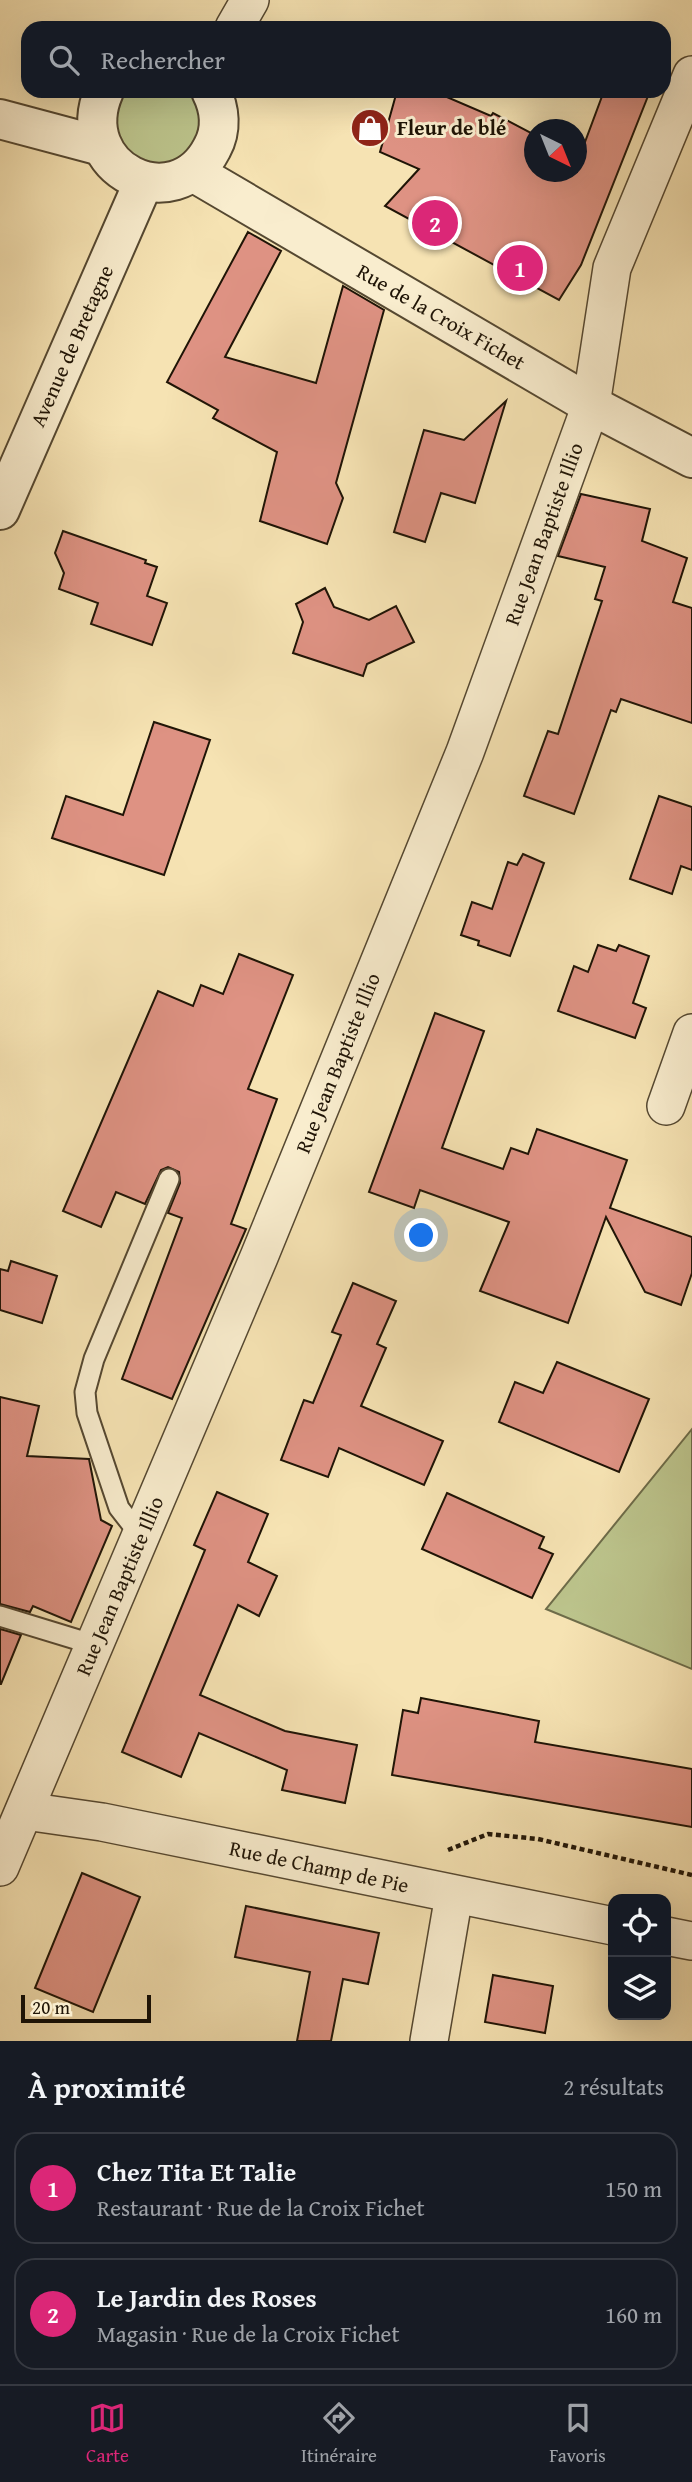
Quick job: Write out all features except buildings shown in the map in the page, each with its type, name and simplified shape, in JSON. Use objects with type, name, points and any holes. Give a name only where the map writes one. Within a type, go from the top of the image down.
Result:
[{"type":"street","points":[[238,21],[250,0]]},
{"type":"street","name":"Rue Jean Baptiste Illio","points":[[0,1867],[254,1269],[465,752],[591,405],[612,268],[692,75]]},
{"type":"street","points":[[101,98],[97,106],[96,126],[101,146],[111,162],[126,174],[144,181],[161,183],[193,172],[207,158],[216,140],[219,121],[213,98]]},
{"type":"street","points":[[0,119],[101,146]]},
{"type":"street","name":"Rue de la Croix Fichet","points":[[193,172],[591,405],[692,458]]},
{"type":"street","name":"Avenue de Bretagne","points":[[0,510],[144,181]]},
{"type":"street","points":[[666,1106],[692,1032]]},
{"type":"street","name":"Rue de Champ de Pie","points":[[25,1811],[102,1822],[608,1925]]},
{"type":"street","points":[[429,2041],[453,1895]]},
{"type":"street","points":[[671,1937],[692,1941]]},
{"type":"lane","points":[[141,1536],[119,1508],[87,1413],[85,1392],[94,1359],[169,1179]]},
{"type":"lane","points":[[0,1616],[95,1645]]},
{"type":"path","points":[[409,1886],[433,1856],[488,1834],[538,1839],[692,1875]]},
{"type":"green space","points":[[121,98],[195,98],[200,112],[200,127],[194,147],[180,159],[162,163],[143,160],[127,151],[116,136],[114,116]]},
{"type":"green space","points":[[692,1429],[692,1669],[546,1609]]},
{"type":"place","name":"Fleur de blé","points":[[370,128]]},
{"type":"place","name":"Le Jardin des Roses","points":[[435,223]]},
{"type":"place","name":"Chez Tita Et Talie","points":[[520,268]]}]
